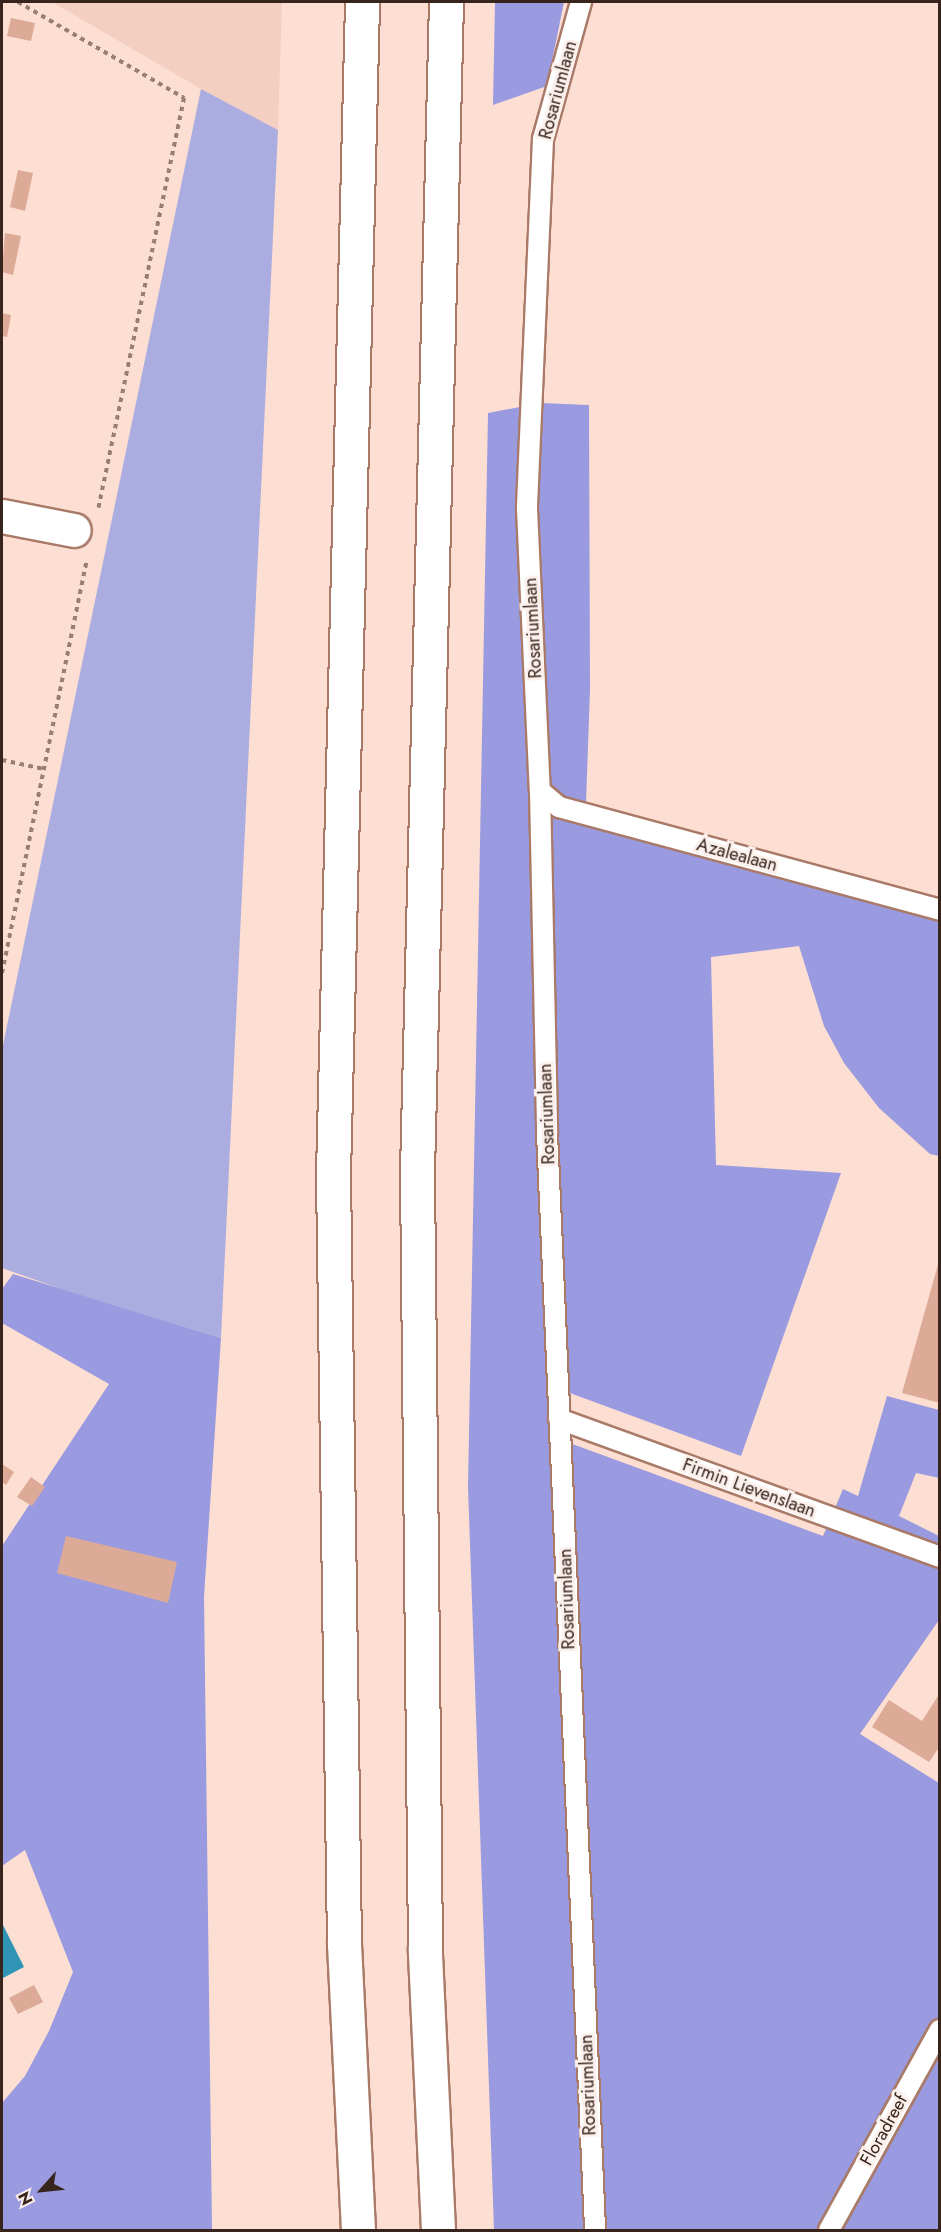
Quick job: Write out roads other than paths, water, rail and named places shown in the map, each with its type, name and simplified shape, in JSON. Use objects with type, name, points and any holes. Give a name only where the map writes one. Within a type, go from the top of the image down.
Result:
[{"type":"main road","points":[[358,2230],[344,1944],[333,1173],[362,2]]},
{"type":"main road","points":[[438,2230],[425,1950],[417,1171],[446,2]]},
{"type":"main road","points":[[2,516],[87,532]]},
{"type":"lane","name":"Rosariumlaan","points":[[581,2],[543,139],[527,509],[540,791],[547,1133],[595,2230]]},
{"type":"lane","name":"Azalealaan","points":[[540,791],[559,807],[939,910]]},
{"type":"lane","name":"Firmin Lievenslaan","points":[[559,1419],[939,1557]]},
{"type":"lane","name":"Floradreef","points":[[829,2230],[939,2030]]}]
